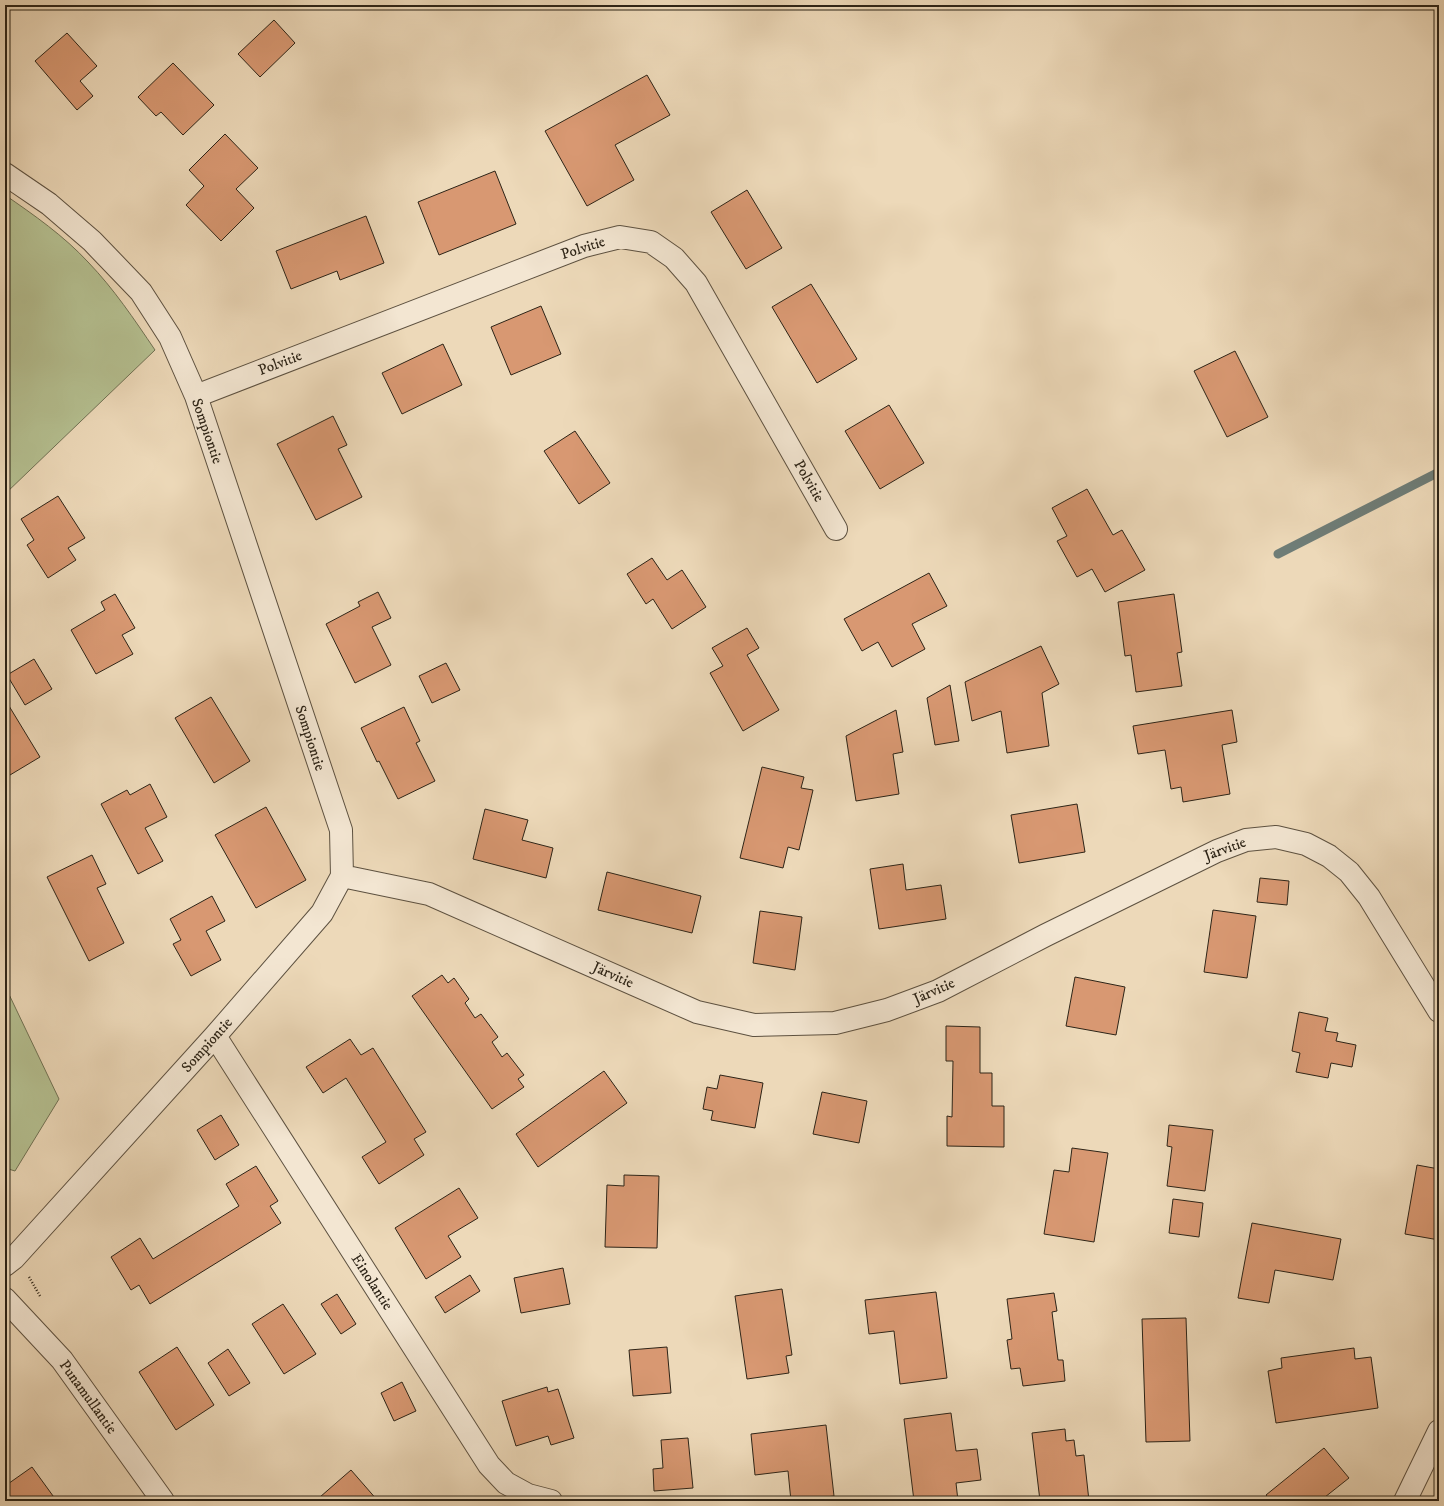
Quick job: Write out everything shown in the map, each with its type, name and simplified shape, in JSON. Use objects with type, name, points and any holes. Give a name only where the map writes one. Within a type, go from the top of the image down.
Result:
[{"type":"street","name":"Sompiontie","points":[[5,174],[49,204],[92,241],[141,292],[170,337],[196,396],[341,830],[342,876],[322,913],[215,1036],[14,1258],[5,1265]]},
{"type":"street","name":"Polvitie","points":[[196,396],[584,246],[620,237],[651,242],[674,258],[696,283],[836,529]]},
{"type":"street","name":"Järvitie","points":[[342,876],[429,894],[697,1012],[754,1025],[835,1023],[887,1010],[938,991],[1046,935],[1217,850],[1246,840],[1276,837],[1306,844],[1329,856],[1350,872],[1369,897],[1439,1011]]},
{"type":"street","name":"Einolantie","points":[[215,1036],[489,1465],[506,1483],[528,1495],[551,1501]]},
{"type":"street","name":"Punamullantie","points":[[5,1299],[62,1360],[163,1501]]},
{"type":"street","points":[[1405,1501],[1437,1435]]},
{"type":"green space","points":[[5,195],[38,218],[79,252],[115,294],[155,350],[5,494]]},
{"type":"green space","points":[[5,986],[59,1099],[15,1171],[5,1168]]},
{"type":"building","points":[[274,20],[295,43],[260,77],[238,54]]},
{"type":"building","points":[[67,33],[97,66],[80,81],[93,96],[77,110],[35,61]]},
{"type":"building","points":[[173,63],[214,105],[183,135],[161,112],[156,116],[138,97]]},
{"type":"building","points":[[647,75],[670,115],[615,145],[634,180],[587,206],[545,131]]},
{"type":"building","points":[[225,134],[258,168],[236,189],[254,208],[221,241],[186,205],[204,186],[189,170]]},
{"type":"building","points":[[495,171],[516,224],[439,255],[418,202]]},
{"type":"building","points":[[747,190],[782,248],[746,269],[711,212]]},
{"type":"building","points":[[366,216],[384,263],[340,280],[337,271],[291,289],[276,251]]},
{"type":"building","points":[[811,284],[857,359],[817,383],[772,307]]},
{"type":"building","points":[[541,306],[561,354],[511,375],[491,327]]},
{"type":"building","points":[[443,344],[462,385],[402,414],[382,373]]},
{"type":"building","points":[[1235,351],[1268,417],[1227,437],[1194,371]]},
{"type":"building","points":[[889,405],[924,463],[880,489],[845,431]]},
{"type":"building","points":[[333,416],[347,445],[338,449],[362,497],[316,520],[277,444]]},
{"type":"building","points":[[575,431],[610,483],[579,504],[544,451]]},
{"type":"building","points":[[1087,489],[1113,535],[1122,530],[1145,570],[1105,592],[1092,569],[1077,577],[1057,541],[1067,536],[1052,508]]},
{"type":"building","points":[[58,496],[85,538],[68,548],[76,560],[48,578],[27,545],[34,540],[21,519]]},
{"type":"building","points":[[652,558],[667,580],[682,570],[706,607],[672,629],[653,599],[646,604],[627,574]]},
{"type":"building","points":[[929,573],[947,606],[912,624],[925,649],[892,667],[878,642],[862,651],[844,619]]},
{"type":"building","points":[[378,592],[391,618],[372,627],[391,665],[355,683],[326,624],[360,606],[358,602]]},
{"type":"building","points":[[115,594],[135,628],[122,635],[133,654],[96,674],[71,630],[105,610],[101,602]]},
{"type":"building","points":[[1174,594],[1182,652],[1177,653],[1182,686],[1136,692],[1131,655],[1125,656],[1118,602]]},
{"type":"building","points":[[747,628],[759,648],[747,655],[779,710],[743,731],[710,673],[723,666],[712,648]]},
{"type":"building","points":[[1041,646],[1059,684],[1042,693],[1049,746],[1007,753],[1001,711],[972,721],[965,682]]},
{"type":"building","points":[[34,659],[52,689],[25,705],[7,675]]},
{"type":"building","points":[[446,663],[460,690],[432,703],[419,676]]},
{"type":"building","points":[[950,685],[959,741],[935,745],[927,698]]},
{"type":"building","points":[[211,697],[250,761],[214,783],[175,718]]},
{"type":"building","points":[[6,701],[40,757],[5,778],[5,702]]},
{"type":"building","points":[[404,707],[420,741],[416,743],[435,781],[398,799],[379,761],[377,762],[361,728]]},
{"type":"building","points":[[896,710],[903,752],[893,754],[899,794],[856,801],[846,736]]},
{"type":"building","points":[[1232,710],[1237,742],[1222,745],[1230,794],[1183,802],[1181,787],[1171,789],[1165,750],[1138,754],[1133,726]]},
{"type":"building","points":[[762,767],[804,777],[801,788],[813,790],[799,850],[788,847],[783,868],[740,858]]},
{"type":"building","points":[[150,784],[167,817],[145,828],[163,861],[138,874],[101,804],[127,790],[130,795]]},
{"type":"building","points":[[1077,804],[1085,852],[1019,863],[1011,815]]},
{"type":"building","points":[[266,807],[306,880],[256,908],[215,835]]},
{"type":"building","points":[[485,809],[528,820],[522,840],[553,848],[546,878],[473,859]]},
{"type":"building","points":[[92,855],[106,884],[97,888],[124,943],[89,961],[47,877]]},
{"type":"building","points":[[903,864],[906,890],[941,885],[946,919],[879,929],[870,869]]},
{"type":"building","points":[[607,872],[701,896],[692,933],[598,910]]},
{"type":"building","points":[[1260,878],[1289,881],[1287,905],[1257,902]]},
{"type":"building","points":[[212,896],[225,921],[206,931],[221,960],[191,976],[173,944],[181,940],[170,919]]},
{"type":"building","points":[[1213,910],[1256,916],[1247,978],[1204,972]]},
{"type":"building","points":[[760,911],[802,917],[795,970],[753,963]]},
{"type":"building","points":[[442,975],[448,983],[454,978],[469,999],[465,1003],[475,1018],[481,1014],[498,1037],[492,1042],[502,1057],[507,1053],[524,1075],[518,1079],[524,1087],[492,1109],[412,996]]},
{"type":"building","points":[[1075,977],[1125,987],[1116,1035],[1066,1026]]},
{"type":"building","points":[[1299,1012],[1328,1018],[1325,1031],[1338,1033],[1336,1041],[1356,1045],[1352,1067],[1331,1063],[1328,1078],[1296,1072],[1300,1053],[1292,1051]]},
{"type":"building","points":[[946,1026],[980,1027],[980,1073],[992,1073],[992,1106],[1004,1106],[1004,1147],[947,1146],[947,1116],[952,1117],[953,1061],[946,1061]]},
{"type":"building","points":[[350,1039],[361,1055],[373,1048],[426,1132],[414,1139],[424,1155],[379,1184],[362,1157],[386,1142],[346,1078],[323,1093],[306,1067]]},
{"type":"building","points":[[604,1071],[627,1103],[538,1167],[516,1134]]},
{"type":"building","points":[[720,1075],[763,1083],[755,1128],[711,1120],[713,1111],[703,1109],[707,1087],[717,1089]]},
{"type":"building","points":[[822,1092],[867,1101],[859,1143],[813,1134]]},
{"type":"building","points":[[221,1115],[239,1145],[215,1160],[197,1130]]},
{"type":"building","points":[[1169,1125],[1213,1130],[1205,1191],[1167,1186],[1172,1147],[1167,1146]]},
{"type":"building","points":[[1072,1148],[1108,1153],[1094,1242],[1044,1234],[1054,1170],[1069,1172]]},
{"type":"building","points":[[1417,1165],[1439,1169],[1439,1240],[1405,1234]]},
{"type":"building","points":[[256,1166],[278,1201],[270,1206],[281,1223],[150,1304],[139,1285],[131,1290],[111,1257],[140,1238],[153,1259],[239,1206],[226,1184]]},
{"type":"building","points":[[624,1175],[659,1176],[657,1248],[605,1247],[607,1185],[624,1186]]},
{"type":"building","points":[[459,1188],[478,1218],[448,1236],[461,1257],[426,1279],[395,1228]]},
{"type":"building","points":[[1173,1199],[1203,1203],[1199,1237],[1169,1233]]},
{"type":"building","points":[[1252,1223],[1341,1239],[1333,1280],[1275,1270],[1269,1303],[1238,1298]]},
{"type":"building","points":[[563,1268],[570,1304],[521,1313],[514,1278]]},
{"type":"building","points":[[470,1275],[480,1291],[445,1313],[435,1297]]},
{"type":"building","points":[[782,1289],[792,1355],[786,1356],[789,1373],[747,1379],[735,1296]]},
{"type":"building","points":[[936,1292],[947,1378],[900,1384],[894,1331],[869,1334],[865,1300]]},
{"type":"building","points":[[1054,1293],[1057,1311],[1052,1312],[1058,1360],[1063,1360],[1065,1381],[1023,1386],[1020,1368],[1011,1369],[1007,1340],[1012,1339],[1007,1299]]},
{"type":"building","points":[[337,1294],[356,1324],[341,1334],[321,1304]]},
{"type":"building","points":[[283,1304],[316,1354],[284,1374],[252,1324]]},
{"type":"building","points":[[1186,1318],[1190,1441],[1146,1442],[1142,1319]]},
{"type":"building","points":[[177,1347],[214,1405],[176,1430],[139,1372]]},
{"type":"building","points":[[667,1347],[671,1393],[633,1396],[629,1350]]},
{"type":"building","points":[[1354,1348],[1355,1359],[1371,1357],[1378,1408],[1276,1423],[1268,1371],[1282,1368],[1281,1358]]},
{"type":"building","points":[[228,1349],[250,1383],[229,1396],[208,1363]]},
{"type":"building","points":[[402,1382],[416,1411],[394,1421],[381,1393]]},
{"type":"building","points":[[547,1387],[548,1392],[558,1389],[574,1438],[551,1445],[548,1436],[516,1446],[502,1401]]},
{"type":"building","points":[[951,1413],[956,1451],[977,1449],[981,1480],[956,1483],[958,1501],[914,1501],[904,1419]]},
{"type":"building","points":[[826,1425],[834,1496],[791,1501],[788,1471],[755,1475],[751,1434]]},
{"type":"building","points":[[1065,1429],[1066,1441],[1074,1440],[1076,1456],[1084,1455],[1089,1501],[1040,1501],[1032,1433]]},
{"type":"building","points":[[688,1438],[693,1488],[654,1491],[653,1469],[663,1468],[661,1440]]},
{"type":"building","points":[[1324,1448],[1349,1478],[1320,1501],[1271,1501],[1266,1495]]},
{"type":"building","points":[[32,1467],[56,1500],[5,1501],[5,1486]]},
{"type":"building","points":[[351,1470],[378,1501],[323,1501],[320,1497]]},
{"type":"waterway","points":[[1278,554],[1439,472]]}]
